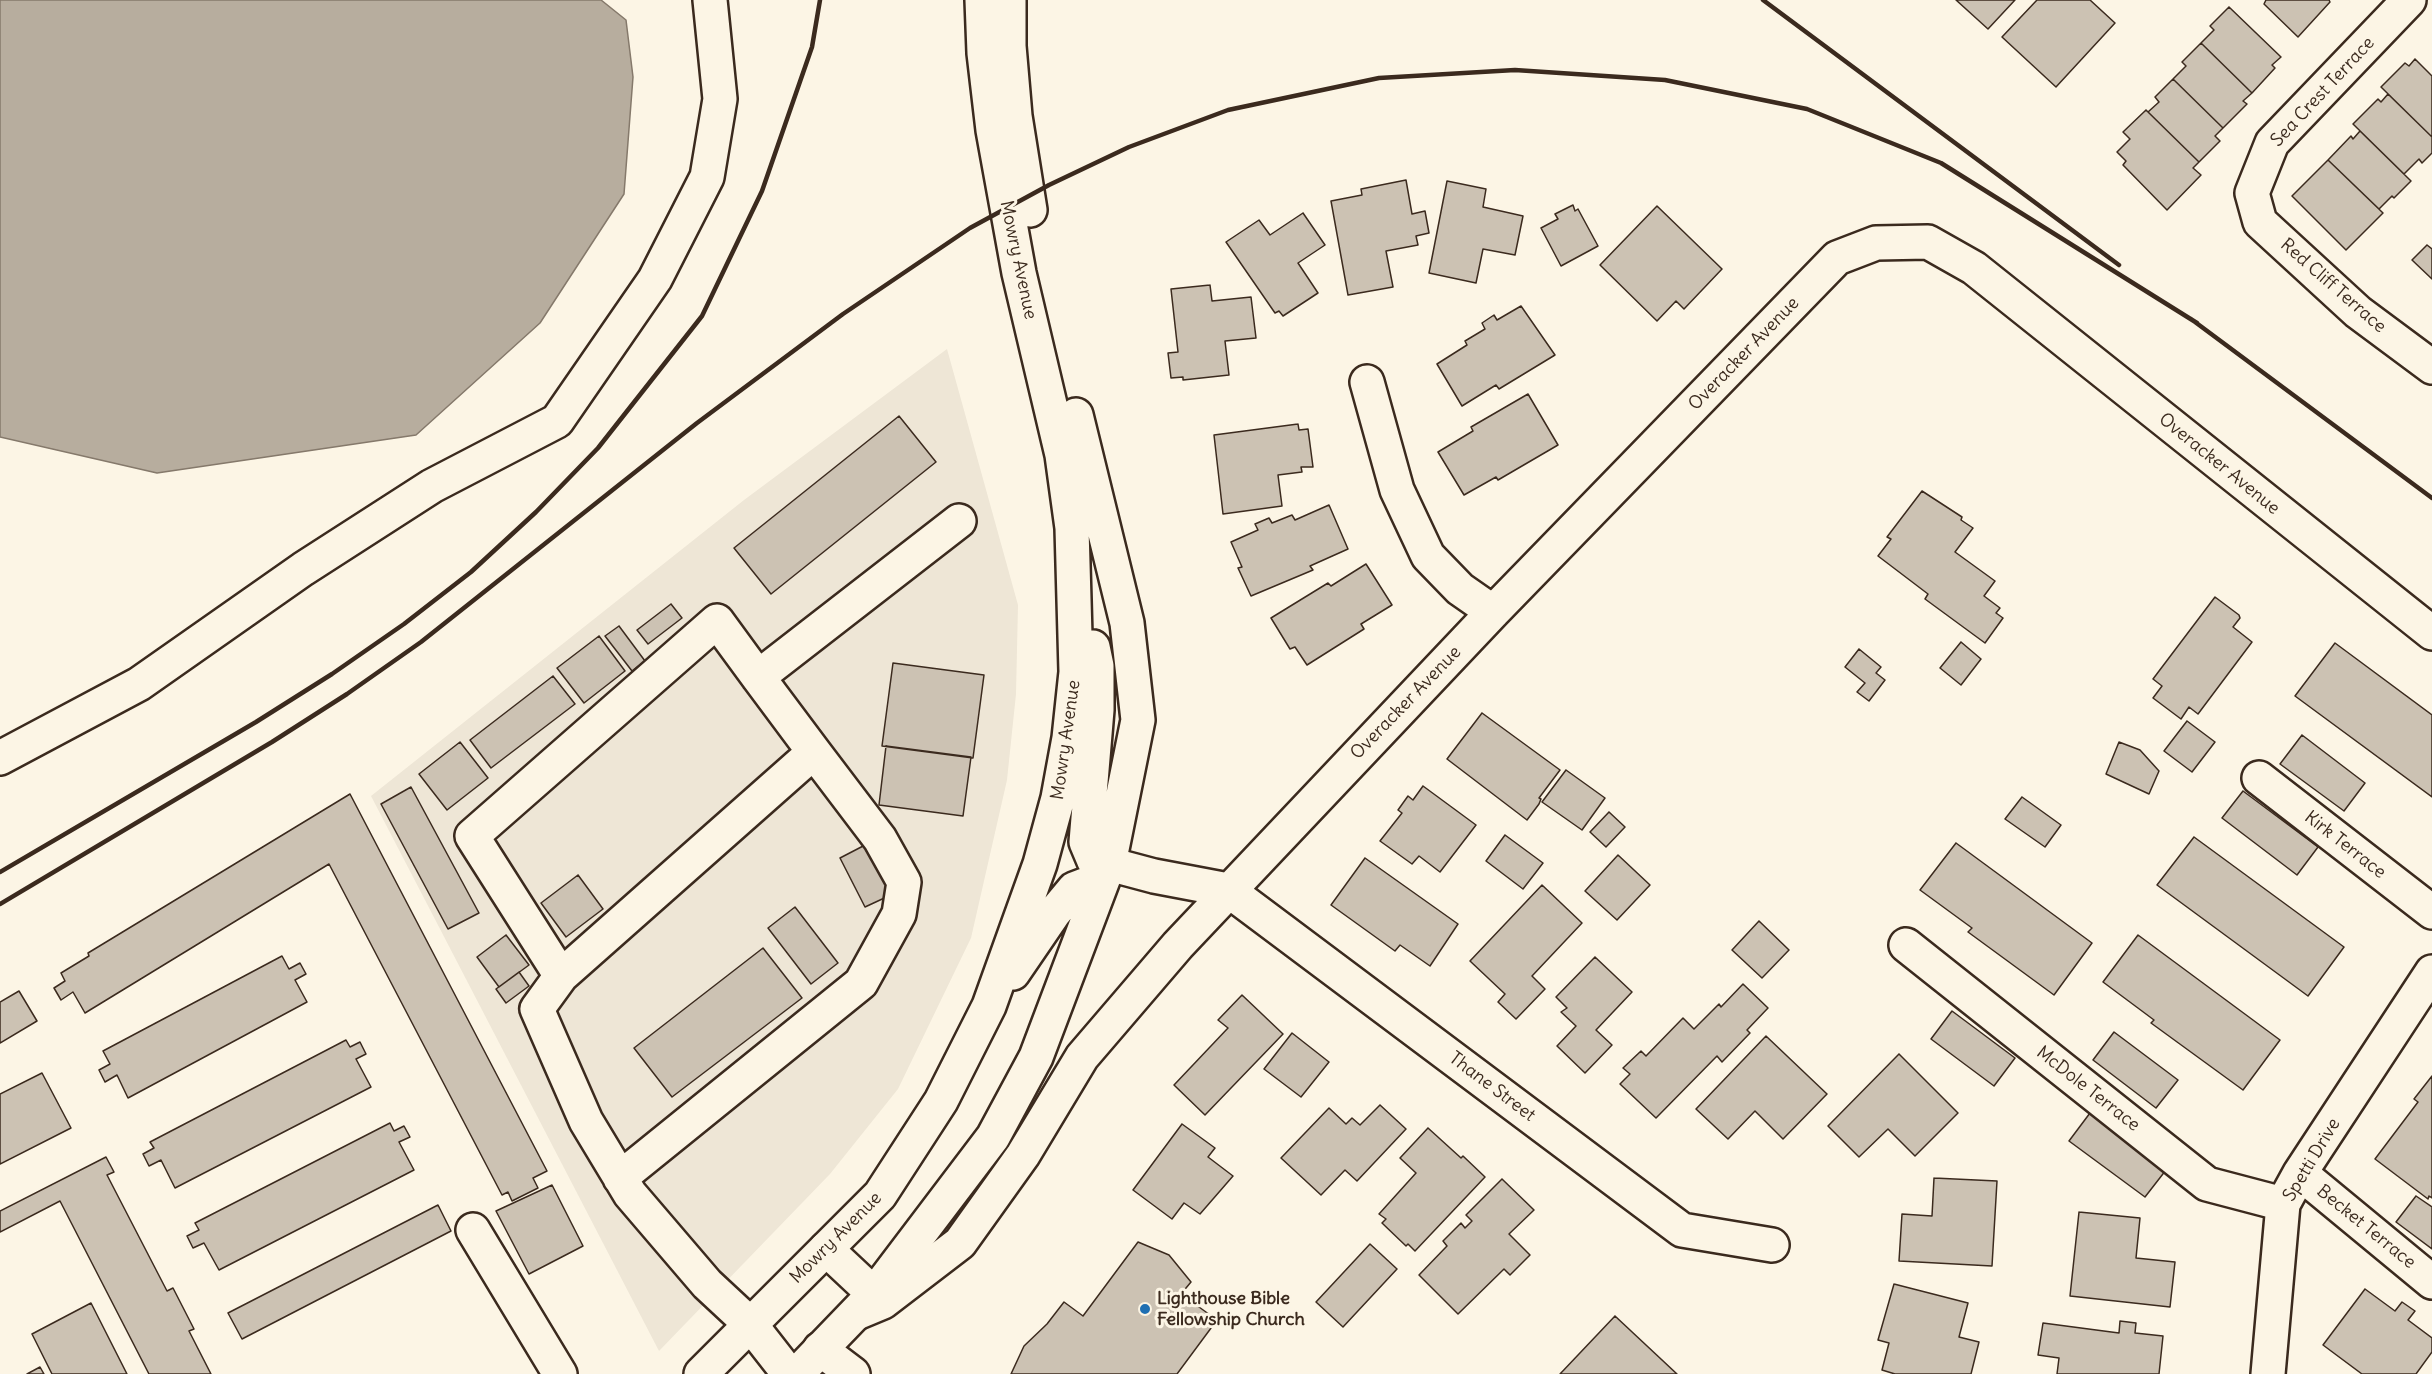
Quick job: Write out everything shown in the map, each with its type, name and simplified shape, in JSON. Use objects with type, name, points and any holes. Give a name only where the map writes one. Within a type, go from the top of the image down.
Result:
[{"type":"street","points":[[0,758],[138,684],[303,569],[432,486],[557,421],[655,279],[707,177],[720,99],[710,0]]},
{"type":"street","name":"Mowry Avenue","points":[[701,1374],[880,1195],[941,1101],[990,1006],[1040,864],[1058,798],[1069,738],[1076,672],[1071,528],[1062,455],[1019,273],[993,130],[984,53],[982,0]]},
{"type":"street","name":"Mowry Avenue","points":[[797,1374],[864,1304],[993,1137],[1036,1056],[1109,864],[1138,720],[1126,623],[1040,266],[1015,116],[1008,0]]},
{"type":"street","name":"Sea Crest Terrace","points":[[2252,193],[2272,143],[2409,0]]},
{"type":"street","name":"Red Cliff Terrace","points":[[2252,193],[2260,222],[2358,312],[2432,368]]},
{"type":"street","name":"Overacker Avenue","points":[[1228,890],[1493,612],[1837,258],[1876,243],[1928,242],[1974,268],[2432,633]]},
{"type":"street","points":[[1367,382],[1397,490],[1428,556],[1460,589],[1493,612]]},
{"type":"street","points":[[758,677],[959,520]]},
{"type":"street","points":[[1071,528],[1097,666],[1097,710],[1086,842],[1094,861],[1154,876],[1228,890]]},
{"type":"street","points":[[561,976],[472,836],[717,621],[880,839],[904,882],[899,914],[861,983],[620,1178]]},
{"type":"street","points":[[789,1374],[750,1324],[707,1284],[630,1194],[586,1121],[537,1009],[561,976],[814,752]]},
{"type":"street","name":"Kirk Terrace","points":[[2259,778],[2432,912]]},
{"type":"street","points":[[990,1006],[1054,913],[1074,889],[1095,881],[1109,864]]},
{"type":"street","name":"Mowry Avenue","points":[[864,1304],[883,1302],[960,1244],[1023,1155],[1082,1057],[1228,890]]},
{"type":"street","name":"Thane Street","points":[[1228,890],[1682,1230],[1772,1245]]},
{"type":"street","name":"McDole Terrace","points":[[1906,945],[2207,1184],[2283,1204]]},
{"type":"street","name":"Spetti Drive","points":[[2268,1374],[2283,1204],[2300,1173],[2432,972]]},
{"type":"street","name":"Becket Terrace","points":[[2300,1173],[2432,1282]]},
{"type":"street","points":[[473,1230],[560,1374]]},
{"type":"street","points":[[826,1249],[864,1304]]},
{"type":"street","points":[[820,1349],[853,1374]]},
{"type":"shaded area","points":[[0,0],[601,0],[626,20],[633,77],[624,194],[540,323],[416,435],[157,473],[0,437]]},
{"type":"shaded area","points":[[947,349],[1018,605],[1016,694],[1007,780],[971,938],[898,1089],[830,1174],[659,1351],[371,796],[744,500]]},
{"type":"building","points":[[1956,0],[2015,0],[1988,29]]},
{"type":"building","points":[[2037,0],[2090,0],[2115,23],[2056,87],[2002,37]]},
{"type":"building","points":[[2266,0],[2329,0],[2330,2],[2298,37],[2264,4]]},
{"type":"building","points":[[2229,7],[2281,57],[2272,65],[2275,68],[2252,93],[2201,43],[2214,30],[2210,26]]},
{"type":"building","points":[[2201,43],[2252,93],[2243,101],[2247,104],[2223,128],[2173,79],[2186,66],[2182,62]]},
{"type":"building","points":[[2415,59],[2432,76],[2432,137],[2381,87],[2405,63],[2409,66]]},
{"type":"building","points":[[2173,79],[2223,128],[2215,136],[2220,141],[2199,162],[2148,112],[2159,102],[2155,97]]},
{"type":"building","points":[[2388,94],[2432,137],[2432,153],[2422,163],[2419,159],[2404,174],[2353,124],[2378,99],[2381,102]]},
{"type":"building","points":[[2146,110],[2199,162],[2193,168],[2201,175],[2167,210],[2123,165],[2126,161],[2117,152],[2130,139],[2123,132]]},
{"type":"building","points":[[2360,131],[2411,181],[2379,209],[2328,160],[2351,136],[2353,139]]},
{"type":"building","points":[[2328,160],[2383,213],[2346,250],[2292,196]]},
{"type":"building","points":[[1406,180],[1412,214],[1425,211],[1429,233],[1416,236],[1418,245],[1386,251],[1393,287],[1348,295],[1331,201],[1362,195],[1361,189]]},
{"type":"building","points":[[1447,181],[1486,189],[1483,207],[1523,216],[1515,255],[1483,249],[1476,283],[1429,273]]},
{"type":"building","points":[[1573,205],[1575,211],[1578,209],[1598,246],[1561,266],[1541,228],[1558,219],[1555,214]]},
{"type":"building","points":[[1657,206],[1722,269],[1684,309],[1676,301],[1657,321],[1600,265]]},
{"type":"building","points":[[1303,213],[1325,245],[1298,263],[1318,293],[1283,316],[1279,311],[1275,313],[1226,242],[1259,220],[1270,235]]},
{"type":"building","points":[[2427,245],[2432,249],[2432,279],[2412,260]]},
{"type":"building","points":[[1210,285],[1212,301],[1251,297],[1256,338],[1225,341],[1229,375],[1183,380],[1183,377],[1171,378],[1168,353],[1178,352],[1171,289]]},
{"type":"building","points":[[1521,306],[1555,355],[1499,389],[1496,385],[1462,406],[1437,364],[1467,345],[1465,341],[1485,329],[1482,323],[1494,315],[1497,320]]},
{"type":"building","points":[[1528,394],[1558,445],[1498,480],[1496,477],[1464,495],[1438,452],[1473,431],[1471,427]]},
{"type":"building","points":[[899,416],[936,462],[771,594],[734,548]]},
{"type":"building","points":[[1298,424],[1299,430],[1308,429],[1313,467],[1301,467],[1302,472],[1278,475],[1282,506],[1223,514],[1214,435]]},
{"type":"building","points":[[1922,491],[1962,517],[1961,520],[1973,528],[1955,552],[1995,581],[1984,596],[2000,608],[1996,613],[2003,618],[1985,643],[1925,599],[1928,594],[1878,556],[1891,539],[1887,537]]},
{"type":"building","points":[[1329,505],[1348,549],[1310,566],[1313,570],[1251,596],[1238,568],[1242,567],[1231,542],[1258,530],[1255,524],[1269,518],[1272,523],[1292,515],[1295,520]]},
{"type":"building","points":[[1366,564],[1392,605],[1361,624],[1364,629],[1307,665],[1295,647],[1290,649],[1271,618],[1328,583],[1331,586]]},
{"type":"building","points":[[2215,597],[2239,615],[2240,618],[2233,627],[2252,642],[2198,714],[2189,707],[2181,719],[2153,698],[2162,686],[2153,679]]},
{"type":"building","points":[[671,604],[682,618],[648,644],[637,630]]},
{"type":"building","points":[[619,626],[645,661],[632,671],[605,636]]},
{"type":"building","points":[[599,636],[625,671],[584,703],[557,668]]},
{"type":"building","points":[[1961,642],[1981,659],[1961,685],[1940,668]]},
{"type":"building","points":[[2335,643],[2432,715],[2432,797],[2295,696]]},
{"type":"building","points":[[1859,649],[1881,667],[1876,673],[1885,680],[1869,701],[1857,692],[1865,683],[1845,667]]},
{"type":"building","points":[[893,663],[984,675],[973,758],[882,746]]},
{"type":"building","points":[[553,676],[575,704],[491,768],[470,740]]},
{"type":"building","points":[[1482,713],[1560,770],[1539,798],[1541,799],[1539,804],[1527,820],[1447,759]]},
{"type":"building","points":[[2187,721],[2215,742],[2192,772],[2164,751]]},
{"type":"building","points":[[2302,735],[2365,783],[2344,811],[2280,764]]},
{"type":"building","points":[[460,742],[488,778],[447,810],[419,774]]},
{"type":"building","points":[[2119,742],[2140,750],[2159,771],[2149,794],[2106,774]]},
{"type":"building","points":[[886,746],[971,757],[963,816],[879,805]]},
{"type":"building","points":[[1566,770],[1605,798],[1582,830],[1542,802]]},
{"type":"building","points":[[1423,786],[1476,825],[1440,872],[1419,856],[1412,864],[1380,841],[1402,813],[1398,810],[1408,796],[1413,800]]},
{"type":"building","points":[[411,787],[479,913],[448,929],[381,804]]},
{"type":"building","points":[[2243,791],[2318,847],[2297,875],[2222,818]]},
{"type":"building","points":[[350,794],[547,1171],[533,1178],[538,1188],[512,1201],[508,1192],[502,1195],[329,864],[85,1013],[73,992],[61,1000],[54,988],[65,981],[61,973],[89,956],[88,953]]},
{"type":"building","points":[[2022,797],[2061,825],[2045,847],[2005,819]]},
{"type":"building","points":[[1609,812],[1625,827],[1606,847],[1590,832]]},
{"type":"building","points":[[1505,835],[1543,863],[1523,889],[1486,861]]},
{"type":"building","points":[[2194,837],[2344,947],[2308,996],[2157,885]]},
{"type":"building","points":[[1956,843],[2092,943],[2054,995],[1968,932],[1972,928],[1920,890]]},
{"type":"building","points":[[867,844],[893,894],[865,907],[840,858]]},
{"type":"building","points":[[1618,855],[1650,885],[1617,920],[1585,891]]},
{"type":"building","points":[[1365,858],[1458,924],[1430,966],[1400,945],[1395,951],[1331,905]]},
{"type":"building","points":[[578,875],[603,909],[566,937],[541,903]]},
{"type":"building","points":[[1542,885],[1582,923],[1532,976],[1545,989],[1516,1019],[1498,1002],[1505,994],[1470,961]]},
{"type":"building","points":[[795,907],[838,963],[811,984],[768,928]]},
{"type":"building","points":[[1759,921],[1789,950],[1762,978],[1732,950]]},
{"type":"building","points":[[506,935],[529,965],[499,987],[477,957]]},
{"type":"building","points":[[2138,935],[2280,1040],[2243,1090],[2151,1023],[2154,1020],[2103,982]]},
{"type":"building","points":[[763,948],[802,998],[672,1097],[634,1048]]},
{"type":"building","points":[[282,956],[289,969],[300,963],[306,974],[295,980],[307,1002],[128,1098],[117,1075],[105,1082],[99,1070],[110,1064],[103,1051]]},
{"type":"building","points":[[1595,957],[1632,992],[1596,1030],[1612,1045],[1585,1073],[1557,1046],[1576,1026],[1561,1012],[1567,1008],[1556,997]]},
{"type":"building","points":[[519,972],[529,986],[506,1003],[496,989]]},
{"type":"building","points":[[1743,984],[1768,1008],[1747,1030],[1750,1033],[1722,1062],[1717,1056],[1656,1118],[1620,1084],[1630,1074],[1623,1068],[1641,1051],[1646,1056],[1683,1018],[1694,1029],[1719,1004],[1721,1007]]},
{"type":"building","points":[[19,991],[37,1021],[0,1043],[0,1002]]},
{"type":"building","points":[[1242,995],[1283,1034],[1205,1115],[1174,1085],[1228,1028],[1218,1020]]},
{"type":"building","points":[[1952,1011],[2015,1058],[1994,1086],[1931,1039]]},
{"type":"building","points":[[2114,1032],[2178,1080],[2156,1108],[2093,1060]]},
{"type":"building","points":[[1292,1033],[1329,1062],[1301,1097],[1264,1069]]},
{"type":"building","points":[[1766,1036],[1827,1094],[1783,1139],[1755,1111],[1728,1139],[1696,1109]]},
{"type":"building","points":[[346,1040],[350,1047],[360,1042],[366,1054],[356,1059],[371,1087],[175,1188],[161,1160],[149,1166],[143,1154],[154,1148],[150,1142]]},
{"type":"building","points":[[1899,1054],[1958,1113],[1915,1156],[1888,1129],[1859,1157],[1828,1126]]},
{"type":"building","points":[[42,1073],[71,1128],[0,1164],[0,1094]]},
{"type":"building","points":[[2432,1076],[2432,1198],[2429,1196],[2428,1199],[2375,1159],[2418,1102],[2414,1099]]},
{"type":"building","points":[[1380,1105],[1406,1129],[1357,1181],[1345,1170],[1321,1195],[1281,1158],[1329,1108],[1346,1124],[1352,1118],[1360,1125]]},
{"type":"building","points":[[2090,1113],[2166,1170],[2145,1197],[2069,1141]]},
{"type":"building","points":[[390,1123],[394,1131],[404,1126],[410,1137],[399,1142],[414,1170],[219,1270],[204,1243],[193,1248],[187,1236],[199,1230],[195,1223]]},
{"type":"building","points":[[1182,1124],[1215,1148],[1208,1157],[1233,1176],[1200,1214],[1184,1203],[1172,1219],[1133,1190]]},
{"type":"building","points":[[1428,1128],[1485,1177],[1415,1251],[1408,1244],[1406,1246],[1382,1223],[1386,1219],[1379,1214],[1416,1173],[1400,1158]]},
{"type":"building","points":[[106,1157],[114,1172],[107,1175],[167,1291],[173,1288],[194,1329],[189,1331],[211,1374],[149,1374],[60,1201],[0,1232],[0,1211]]},
{"type":"building","points":[[1934,1178],[1997,1181],[1992,1266],[1899,1261],[1902,1214],[1932,1216]]},
{"type":"building","points":[[1502,1179],[1534,1210],[1509,1234],[1530,1255],[1510,1275],[1504,1269],[1458,1314],[1419,1275],[1447,1246],[1443,1241],[1461,1223],[1465,1228],[1472,1221],[1466,1215]]},
{"type":"building","points":[[552,1185],[583,1246],[529,1274],[496,1211]]},
{"type":"building","points":[[2416,1196],[2432,1207],[2432,1249],[2396,1222]]},
{"type":"building","points":[[438,1205],[451,1231],[242,1339],[228,1313]]},
{"type":"building","points":[[2079,1212],[2140,1218],[2136,1258],[2175,1262],[2170,1307],[2070,1296]]},
{"type":"building","name":"Lighthouse Bible Fellowship Church","points":[[1138,1242],[1169,1255],[1191,1282],[1181,1294],[1217,1320],[1177,1374],[1011,1374],[1024,1346],[1047,1324],[1064,1302],[1083,1316]]},
{"type":"building","points":[[1370,1244],[1397,1269],[1343,1327],[1316,1302]]},
{"type":"building","points":[[1894,1284],[1968,1303],[1959,1337],[1979,1342],[1971,1374],[1895,1374],[1882,1370],[1889,1343],[1878,1340]]},
{"type":"building","points":[[2365,1289],[2395,1311],[2402,1302],[2415,1311],[2408,1320],[2432,1338],[2432,1352],[2416,1374],[2362,1374],[2323,1345]]},
{"type":"building","points":[[91,1303],[127,1374],[52,1374],[32,1334]]},
{"type":"building","points":[[1615,1316],[1677,1374],[1560,1374]]},
{"type":"building","points":[[2120,1321],[2136,1323],[2135,1333],[2163,1336],[2159,1374],[2057,1374],[2059,1358],[2038,1355],[2043,1323],[2119,1333]]},
{"type":"building","points":[[40,1367],[44,1374],[27,1374]]},
{"type":"railway","points":[[0,872],[256,722],[332,674],[404,624],[471,572],[536,512],[598,448],[702,316],[762,191],[812,47],[820,0]]},
{"type":"railway","points":[[1763,0],[2119,265]]},
{"type":"railway","points":[[0,904],[272,742],[347,694],[421,642],[697,423],[843,314],[970,228],[1049,185],[1129,147],[1228,110],[1379,78],[1515,70],[1665,80],[1807,109],[1941,163],[2197,323]]},
{"type":"railway","points":[[2191,319],[2432,498]]},
{"type":"place","name":"Lighthouse Bible Fellowship Church","points":[[1145,1309]]}]
